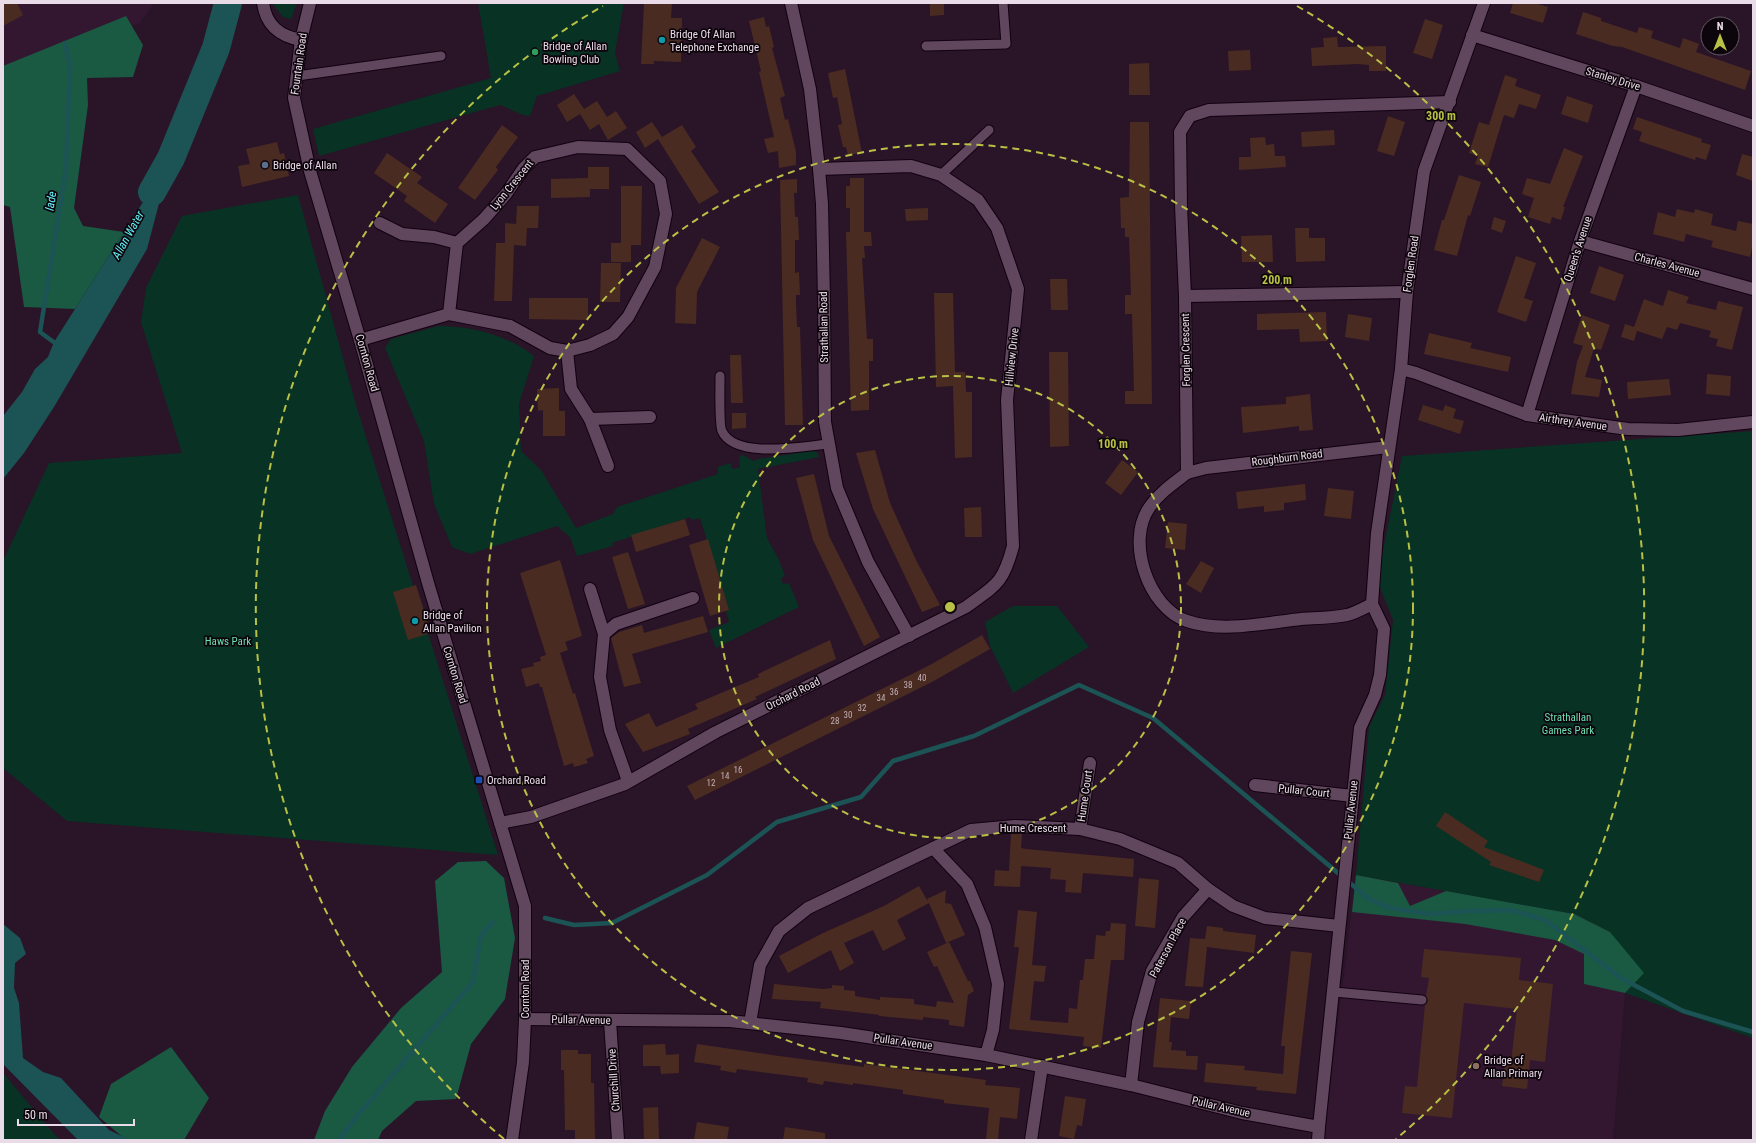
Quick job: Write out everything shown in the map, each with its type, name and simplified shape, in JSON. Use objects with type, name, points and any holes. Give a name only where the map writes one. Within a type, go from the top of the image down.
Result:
[{"type":"street","points":[[263,3],[264,14],[273,26],[286,37],[301,40]]},
{"type":"street","name":"Fountain Road","points":[[310,3],[301,40],[294,98],[310,171]]},
{"type":"street","name":"Strathallan Road","points":[[791,3],[810,89],[819,169],[822,204],[825,422],[837,488],[868,562],[908,636]]},
{"type":"street","name":"Forglen Road","points":[[1377,533],[1388,447],[1401,370],[1407,292],[1424,171],[1450,102],[1484,3]]},
{"type":"street","name":"Stanley Drive","points":[[1472,35],[1636,86],[1753,126]]},
{"type":"street","name":"Queen's Avenue","points":[[1527,415],[1580,241],[1636,86]]},
{"type":"street","name":"Forglen Crescent","points":[[1187,473],[1185,296],[1181,206],[1180,132],[1190,116],[1209,110],[1450,102]]},
{"type":"street","name":"Lyon Crescent","points":[[360,340],[449,314],[510,326],[550,348],[567,351],[590,345],[613,334],[628,317],[655,268],[666,214],[660,181],[627,149],[578,147],[535,157],[523,168],[506,194],[484,219],[457,243]]},
{"type":"street","name":"Hillview Drive","points":[[819,169],[911,166],[941,176],[978,200],[997,228],[1018,289],[1008,400],[1012,546],[1007,568],[996,585],[966,606],[908,636]]},
{"type":"street","name":"Cornton Road","points":[[310,171],[360,340],[428,583],[525,906],[525,1019],[523,1062],[512,1140]]},
{"type":"street","points":[[380,223],[402,234],[434,236],[457,243],[449,314]]},
{"type":"street","name":"Charles Avenue","points":[[1580,241],[1753,289]]},
{"type":"street","points":[[1185,296],[1407,292]]},
{"type":"street","points":[[567,351],[570,389],[590,420],[608,466]]},
{"type":"street","name":"Airthrey Avenue","points":[[1401,370],[1416,373],[1527,415],[1628,429],[1678,430],[1753,422]]},
{"type":"street","points":[[590,420],[650,417]]},
{"type":"street","name":"Roughburn Road","points":[[1187,473],[1206,468],[1388,447]]},
{"type":"street","points":[[1187,473],[1167,488],[1149,508],[1143,520],[1140,544],[1143,572],[1155,595],[1169,610],[1186,621],[1216,627],[1347,615],[1372,604]]},
{"type":"street","name":"Pullar Avenue","points":[[525,1019],[730,1021],[841,1033],[986,1055],[1042,1066],[1131,1085],[1242,1113],[1319,1127],[1360,728],[1375,695],[1380,675],[1384,629],[1372,604],[1377,533]]},
{"type":"street","points":[[590,589],[604,634],[600,677],[610,730],[628,782]]},
{"type":"street","points":[[604,634],[616,624],[693,598]]},
{"type":"street","name":"Orchard Road","points":[[500,823],[531,817],[628,782],[716,732],[908,636]]},
{"type":"street","name":"Hume Court","points":[[1080,829],[1090,763]]},
{"type":"street","name":"Pullar Court","points":[[1255,785],[1353,796]]},
{"type":"street","name":"Hume Crescent","points":[[750,1023],[760,965],[779,931],[808,908],[971,830],[1015,826],[1080,829],[1120,839],[1178,863],[1208,889],[1233,906],[1265,918],[1339,926]]},
{"type":"street","points":[[933,848],[967,884],[986,927],[998,984],[993,1030],[986,1055]]},
{"type":"street","name":"Paterson Place","points":[[1131,1085],[1138,1022],[1152,971],[1183,917],[1208,889]]},
{"type":"street","name":"Churchill Drive","points":[[610,1021],[618,1140]]},
{"type":"street","points":[[1031,1140],[1042,1066]]},
{"type":"street","points":[[1318,1140],[1319,1127]]},
{"type":"lane","points":[[926,46],[1006,44],[1003,3]]},
{"type":"lane","points":[[297,76],[441,56]]},
{"type":"lane","points":[[941,176],[990,130]]},
{"type":"lane","points":[[720,376],[722,431],[730,440],[740,446],[756,450],[829,444]]},
{"type":"lane","points":[[1334,992],[1422,1000]]},
{"type":"shaded area","points":[[3,3],[154,3],[140,23],[3,67]]},
{"type":"shaded area","points":[[126,16],[143,45],[133,77],[87,78],[88,105],[74,208],[83,226],[124,232],[75,309],[24,307],[10,207],[3,205],[3,66]]},
{"type":"shaded area","points":[[486,861],[504,878],[515,938],[505,999],[471,1044],[456,1099],[416,1101],[382,1131],[378,1140],[314,1140],[325,1111],[352,1067],[401,1008],[442,972],[435,881],[458,862]]},
{"type":"shaded area","name":"Bridge of Allan Primary","points":[[1356,875],[1574,914],[1610,932],[1625,993],[1613,1140],[1324,1140]]},
{"type":"shaded area","points":[[1356,875],[1398,883],[1410,906],[1446,891],[1574,914],[1610,932],[1644,973],[1625,993],[1584,984],[1584,954],[1555,940],[1465,924],[1352,912]]},
{"type":"shaded area","points":[[171,1047],[209,1098],[184,1140],[126,1140],[99,1117],[111,1084]]},
{"type":"green space","points":[[272,3],[297,3],[291,19],[283,17]]},
{"type":"green space","points":[[478,3],[624,3],[615,53],[620,71],[537,96],[530,116],[523,115],[500,105],[319,156],[313,129],[491,78]]},
{"type":"green space","name":"Haws Park","points":[[298,195],[356,405],[498,855],[67,821],[3,768],[3,561],[49,463],[182,453],[141,322],[146,288],[182,216]]},
{"type":"green space","points":[[438,326],[451,326],[489,333],[512,342],[534,356],[519,404],[521,451],[541,470],[576,528],[613,514],[617,507],[718,474],[718,467],[731,463],[732,469],[740,467],[739,460],[741,454],[754,461],[758,459],[811,451],[817,452],[819,457],[758,469],[767,538],[779,560],[785,576],[781,578],[783,584],[789,583],[799,607],[716,648],[709,630],[729,622],[726,611],[729,610],[700,518],[692,520],[690,517],[612,543],[613,546],[577,556],[570,537],[557,526],[470,554],[452,547],[434,504],[424,441],[385,348],[391,339]]},
{"type":"green space","name":"Strathallan Games Park","points":[[1753,431],[1753,1038],[1625,993],[1610,932],[1574,914],[1356,875],[1369,727],[1385,695],[1393,620],[1377,580],[1402,456]]},
{"type":"green space","points":[[1013,606],[1057,606],[1089,647],[1013,693],[990,646],[985,622]]},
{"type":"green space","points":[[3,1073],[56,1136],[61,1140],[3,1140]]},
{"type":"water","points":[[171,158],[147,249],[54,407],[24,453],[3,479],[3,416],[22,392],[35,369],[48,357],[54,342]]},
{"type":"water","points":[[3,924],[20,938],[26,954],[15,963],[14,988],[19,1003],[23,1058],[43,1072],[61,1078],[109,1130],[130,1140],[78,1140],[3,1064]]},
{"type":"building","points":[[3,3],[17,3],[23,15],[3,26]]},
{"type":"building","name":"Bridge Of Allan Telephone Exchange","points":[[644,3],[672,3],[671,18],[682,18],[681,62],[654,61],[654,64],[641,64]]},
{"type":"building","points":[[930,3],[944,3],[944,15],[930,16]]},
{"type":"building","points":[[1513,3],[1534,3],[1548,7],[1543,23],[1510,13]]},
{"type":"building","points":[[1583,12],[1601,18],[1601,21],[1637,33],[1639,27],[1653,31],[1651,38],[1680,48],[1683,38],[1699,44],[1696,52],[1700,53],[1700,56],[1708,56],[1751,71],[1745,90],[1622,47],[1613,46],[1576,34]]},
{"type":"building","points":[[764,17],[766,27],[769,26],[774,47],[772,48],[785,96],[780,98],[785,120],[788,119],[796,152],[796,165],[779,168],[778,151],[768,153],[764,139],[774,137],[749,21]]},
{"type":"building","points":[[1425,19],[1443,25],[1432,59],[1413,53]]},
{"type":"building","points":[[1337,37],[1338,47],[1386,46],[1386,71],[1369,71],[1369,65],[1358,64],[1312,66],[1311,48],[1324,47],[1323,38]]},
{"type":"building","points":[[1250,50],[1251,70],[1229,71],[1228,51]]},
{"type":"building","points":[[1149,63],[1150,95],[1129,95],[1129,64]]},
{"type":"building","points":[[845,69],[862,153],[848,155],[846,147],[843,147],[838,125],[842,124],[837,97],[833,98],[828,73]]},
{"type":"building","points":[[1505,75],[1517,79],[1515,86],[1541,95],[1536,109],[1519,104],[1514,118],[1504,115],[1488,167],[1475,164],[1478,156],[1469,153],[1479,122],[1489,125]]},
{"type":"building","points":[[574,94],[584,109],[597,101],[607,117],[616,111],[627,128],[608,140],[599,124],[590,130],[580,114],[567,122],[557,105]]},
{"type":"building","points":[[1567,96],[1593,105],[1588,123],[1561,114]]},
{"type":"building","points":[[1388,116],[1405,122],[1394,156],[1377,151]]},
{"type":"building","points":[[1637,117],[1702,139],[1701,142],[1711,145],[1706,160],[1696,157],[1695,160],[1639,141],[1642,132],[1633,129]]},
{"type":"building","points":[[652,122],[662,137],[682,125],[696,147],[691,151],[719,192],[699,204],[658,139],[645,148],[636,132]]},
{"type":"building","points":[[1130,122],[1149,122],[1152,404],[1125,404],[1125,391],[1134,391],[1132,314],[1125,314],[1125,295],[1131,295],[1129,237],[1125,237],[1125,228],[1121,228],[1120,198],[1129,197]]},
{"type":"building","points":[[502,125],[518,137],[496,167],[498,170],[475,200],[458,188]]},
{"type":"building","points":[[1334,130],[1335,145],[1302,147],[1301,132]]},
{"type":"building","points":[[1265,137],[1266,145],[1274,144],[1275,156],[1285,156],[1286,167],[1239,170],[1239,157],[1251,157],[1250,138]]},
{"type":"building","name":"Bridge of Allan","points":[[277,142],[280,154],[284,153],[289,176],[242,187],[238,166],[250,164],[246,149]]},
{"type":"building","points":[[1564,148],[1583,156],[1563,207],[1565,207],[1561,220],[1552,217],[1550,224],[1528,217],[1534,198],[1522,194],[1527,178],[1550,184]]},
{"type":"building","points":[[387,153],[422,177],[417,183],[448,204],[435,223],[404,201],[407,196],[374,173]]},
{"type":"building","points":[[1742,154],[1753,157],[1753,181],[1736,175]]},
{"type":"building","points":[[588,167],[609,167],[609,189],[590,189],[590,197],[551,198],[551,179],[588,178]]},
{"type":"building","points":[[1459,175],[1481,182],[1470,216],[1468,215],[1457,256],[1434,250],[1442,220],[1444,220]]},
{"type":"building","points":[[850,178],[864,178],[864,232],[871,232],[872,246],[864,246],[865,258],[862,258],[867,339],[873,339],[873,361],[869,361],[869,410],[851,411],[846,232],[850,232],[850,208],[846,208],[846,186],[850,186]]},
{"type":"building","points":[[797,179],[797,193],[794,193],[795,217],[798,217],[799,240],[795,240],[795,273],[799,272],[800,295],[796,295],[796,303],[797,327],[800,327],[803,425],[785,425],[780,180]]},
{"type":"building","points":[[621,186],[642,186],[641,245],[631,245],[631,262],[611,262],[611,243],[621,243]]},
{"type":"building","points":[[517,206],[539,206],[538,228],[527,228],[526,246],[514,245],[512,301],[494,301],[496,243],[505,243],[505,223],[516,224]]},
{"type":"building","points":[[928,208],[928,220],[906,221],[905,209]]},
{"type":"building","points":[[1677,209],[1694,213],[1695,209],[1713,214],[1711,225],[1736,231],[1738,221],[1753,224],[1753,243],[1750,257],[1711,247],[1713,241],[1686,234],[1684,242],[1653,234],[1658,212],[1675,217]]},
{"type":"building","points":[[1494,217],[1506,221],[1502,233],[1491,229]]},
{"type":"building","points":[[1295,228],[1309,228],[1309,238],[1325,238],[1325,261],[1296,262]]},
{"type":"building","points":[[1272,235],[1273,262],[1242,262],[1241,236]]},
{"type":"building","points":[[702,238],[720,247],[697,292],[696,324],[675,323],[676,288]]},
{"type":"building","points":[[1516,256],[1536,263],[1524,298],[1533,301],[1526,322],[1497,312]]},
{"type":"building","points":[[601,263],[621,263],[620,302],[600,302]]},
{"type":"building","points":[[1599,266],[1624,275],[1615,301],[1590,293]]},
{"type":"building","points":[[1050,279],[1067,279],[1068,310],[1051,310]]},
{"type":"building","points":[[1668,290],[1689,297],[1686,303],[1716,310],[1718,301],[1743,307],[1732,350],[1716,346],[1718,339],[1709,337],[1711,331],[1680,323],[1677,330],[1667,327],[1662,339],[1637,331],[1634,341],[1621,337],[1625,324],[1634,327],[1644,299],[1663,306]]},
{"type":"building","points":[[934,293],[953,293],[955,372],[965,372],[966,392],[972,392],[972,457],[955,458],[953,386],[936,387]]},
{"type":"building","points":[[529,298],[588,298],[588,320],[529,319]]},
{"type":"building","points":[[1326,312],[1327,341],[1300,342],[1299,329],[1257,330],[1257,314]]},
{"type":"building","points":[[1348,314],[1372,318],[1369,341],[1345,337]]},
{"type":"building","points":[[1582,315],[1610,325],[1601,350],[1594,348],[1585,377],[1602,380],[1599,397],[1571,394],[1577,362],[1583,346],[1573,343]]},
{"type":"building","points":[[1429,333],[1472,343],[1470,348],[1511,357],[1508,372],[1424,354]]},
{"type":"building","points":[[1049,352],[1068,352],[1069,446],[1050,447]]},
{"type":"building","points":[[730,355],[741,355],[743,403],[731,403]]},
{"type":"building","points":[[1707,374],[1731,376],[1730,396],[1706,394]]},
{"type":"building","points":[[1669,379],[1671,395],[1628,399],[1627,382]]},
{"type":"building","points":[[559,388],[559,411],[565,411],[565,436],[543,436],[543,410],[538,411],[537,389]]},
{"type":"building","points":[[1310,394],[1313,430],[1299,431],[1299,426],[1243,433],[1241,407],[1286,404],[1286,397]]},
{"type":"building","points":[[1423,405],[1443,411],[1445,405],[1456,409],[1453,418],[1464,421],[1460,434],[1418,420]]},
{"type":"building","points":[[732,413],[746,413],[746,428],[732,429]]},
{"type":"building","points":[[875,450],[890,503],[916,560],[940,605],[922,612],[873,509],[856,453]]},
{"type":"building","points":[[1122,460],[1138,472],[1121,495],[1105,483]]},
{"type":"building","points":[[814,474],[829,536],[880,637],[864,646],[813,540],[796,478]]},
{"type":"building","points":[[1305,484],[1306,500],[1284,503],[1284,510],[1264,512],[1264,506],[1238,509],[1236,492]]},
{"type":"building","points":[[1328,488],[1354,491],[1351,519],[1324,516]]},
{"type":"building","points":[[981,507],[982,537],[965,537],[964,508]]},
{"type":"building","points":[[685,519],[690,535],[636,552],[631,535]]},
{"type":"building","points":[[1168,522],[1187,524],[1185,550],[1165,548]]},
{"type":"building","points":[[708,539],[729,610],[710,616],[689,545]]},
{"type":"building","points":[[628,552],[645,604],[628,609],[612,557]]},
{"type":"building","points":[[560,560],[582,636],[565,642],[568,650],[560,653],[573,694],[575,693],[594,756],[586,759],[588,763],[574,767],[573,763],[564,766],[542,687],[540,687],[539,683],[526,687],[521,669],[534,666],[533,663],[541,661],[540,657],[546,655],[520,573]]},
{"type":"building","points":[[1201,561],[1214,568],[1201,593],[1186,584]]},
{"type":"building","name":"Bridge of Allan Pavilion","points":[[416,585],[431,633],[408,640],[393,592]]},
{"type":"building","points":[[703,616],[708,632],[632,654],[641,683],[624,687],[611,638],[619,632],[642,625],[644,633]]},
{"type":"building","points":[[982,635],[990,649],[932,682],[695,800],[687,786],[930,665]]},
{"type":"building","points":[[830,640],[836,659],[755,697],[757,699],[688,729],[690,734],[643,752],[625,724],[649,713],[656,727],[698,709],[695,704],[759,677],[758,674]]},
{"type":"building","points":[[1445,812],[1488,841],[1484,847],[1544,870],[1539,882],[1489,865],[1491,862],[1436,826]]},
{"type":"building","points":[[1011,834],[1022,834],[1021,848],[1134,859],[1133,877],[1083,873],[1081,893],[1065,892],[1066,880],[1050,879],[1051,868],[1021,866],[1020,887],[994,886],[995,870],[1009,871]]},
{"type":"building","points":[[1139,878],[1159,880],[1155,928],[1135,926]]},
{"type":"building","points":[[919,886],[928,902],[927,899],[946,890],[945,903],[951,904],[965,935],[946,943],[929,903],[897,920],[906,939],[883,951],[873,930],[844,943],[854,963],[840,971],[831,950],[788,973],[779,956],[823,933],[884,906]]},
{"type":"building","points":[[1018,910],[1037,912],[1032,965],[1046,966],[1044,982],[1034,981],[1030,1020],[1068,1023],[1069,1008],[1077,1009],[1080,980],[1083,980],[1085,959],[1094,959],[1096,935],[1105,936],[1106,931],[1110,931],[1111,923],[1126,924],[1124,960],[1111,960],[1101,1048],[1083,1046],[1084,1037],[1009,1029],[1019,947],[1014,947]]},
{"type":"building","points":[[1207,926],[1223,928],[1223,931],[1256,935],[1254,953],[1207,947],[1203,987],[1185,986],[1190,938],[1205,939]]},
{"type":"building","points":[[949,942],[974,991],[968,995],[964,1027],[949,1025],[949,1020],[923,1017],[923,1020],[879,1016],[820,1008],[821,1002],[772,999],[774,984],[823,989],[832,988],[832,985],[844,986],[844,990],[855,991],[855,996],[880,1000],[880,997],[914,999],[914,1004],[936,1007],[937,1001],[954,1003],[937,966],[934,967],[927,952]]},
{"type":"building","points":[[1424,949],[1521,958],[1519,980],[1553,984],[1545,1062],[1530,1060],[1527,1089],[1502,1086],[1505,1062],[1511,1063],[1517,1009],[1464,1003],[1452,1118],[1402,1113],[1405,1086],[1417,1087],[1425,1005],[1428,1001],[1426,996],[1429,978],[1421,977]]},
{"type":"building","points":[[1291,951],[1312,953],[1296,1094],[1256,1090],[1257,1087],[1204,1082],[1206,1063],[1245,1066],[1244,1070],[1283,1074],[1285,1046],[1281,1046]]},
{"type":"building","points":[[1160,998],[1191,1001],[1189,1019],[1171,1017],[1169,1042],[1172,1042],[1171,1050],[1186,1051],[1186,1056],[1198,1056],[1197,1070],[1153,1067]]},
{"type":"building","points":[[665,1044],[666,1055],[679,1054],[679,1073],[661,1074],[660,1066],[643,1066],[643,1045]]},
{"type":"building","points":[[697,1044],[864,1067],[864,1064],[986,1080],[985,1085],[1020,1088],[1017,1119],[1000,1117],[998,1140],[986,1140],[989,1108],[944,1103],[944,1100],[903,1094],[903,1090],[853,1083],[853,1085],[824,1081],[823,1085],[807,1082],[808,1078],[737,1069],[736,1073],[720,1070],[721,1066],[694,1062]]},
{"type":"building","points":[[561,1050],[578,1050],[578,1054],[591,1054],[591,1083],[594,1083],[595,1140],[575,1140],[575,1130],[565,1130],[564,1070],[561,1070]]},
{"type":"building","points":[[1065,1096],[1086,1099],[1082,1126],[1077,1125],[1074,1139],[1059,1136]]},
{"type":"building","points":[[658,1107],[659,1140],[644,1140],[643,1108]]},
{"type":"building","points":[[697,1122],[729,1127],[727,1140],[694,1140]]},
{"type":"building","points":[[785,1127],[825,1133],[825,1140],[783,1140]]},
{"type":"waterway","name":"Allan Water","points":[[152,192],[171,158],[216,48],[228,3]]},
{"type":"waterway","name":"lade","points":[[59,346],[40,332],[66,169],[70,66],[65,43]]},
{"type":"waterway","points":[[545,918],[574,925],[612,923],[707,875],[777,822],[861,797],[893,761],[974,736],[1079,685],[1153,718],[1369,899],[1390,908],[1430,914],[1511,910],[1545,920],[1621,978],[1683,1011],[1753,1032]]},
{"type":"waterway","points":[[339,1140],[357,1116],[473,982],[481,935],[493,922]]},
{"type":"place","name":"Bridge Of Allan Telephone Exchange","points":[[662,40]]},
{"type":"place","name":"Bridge of Allan Bowling Club","points":[[535,52]]},
{"type":"place","name":"Bridge of Allan","points":[[265,165]]},
{"type":"place","name":"Bridge of Allan Pavilion","points":[[415,621]]},
{"type":"place","name":"Orchard Road","points":[[479,780]]},
{"type":"place","name":"Bridge of Allan Primary","points":[[1476,1066]]}]
